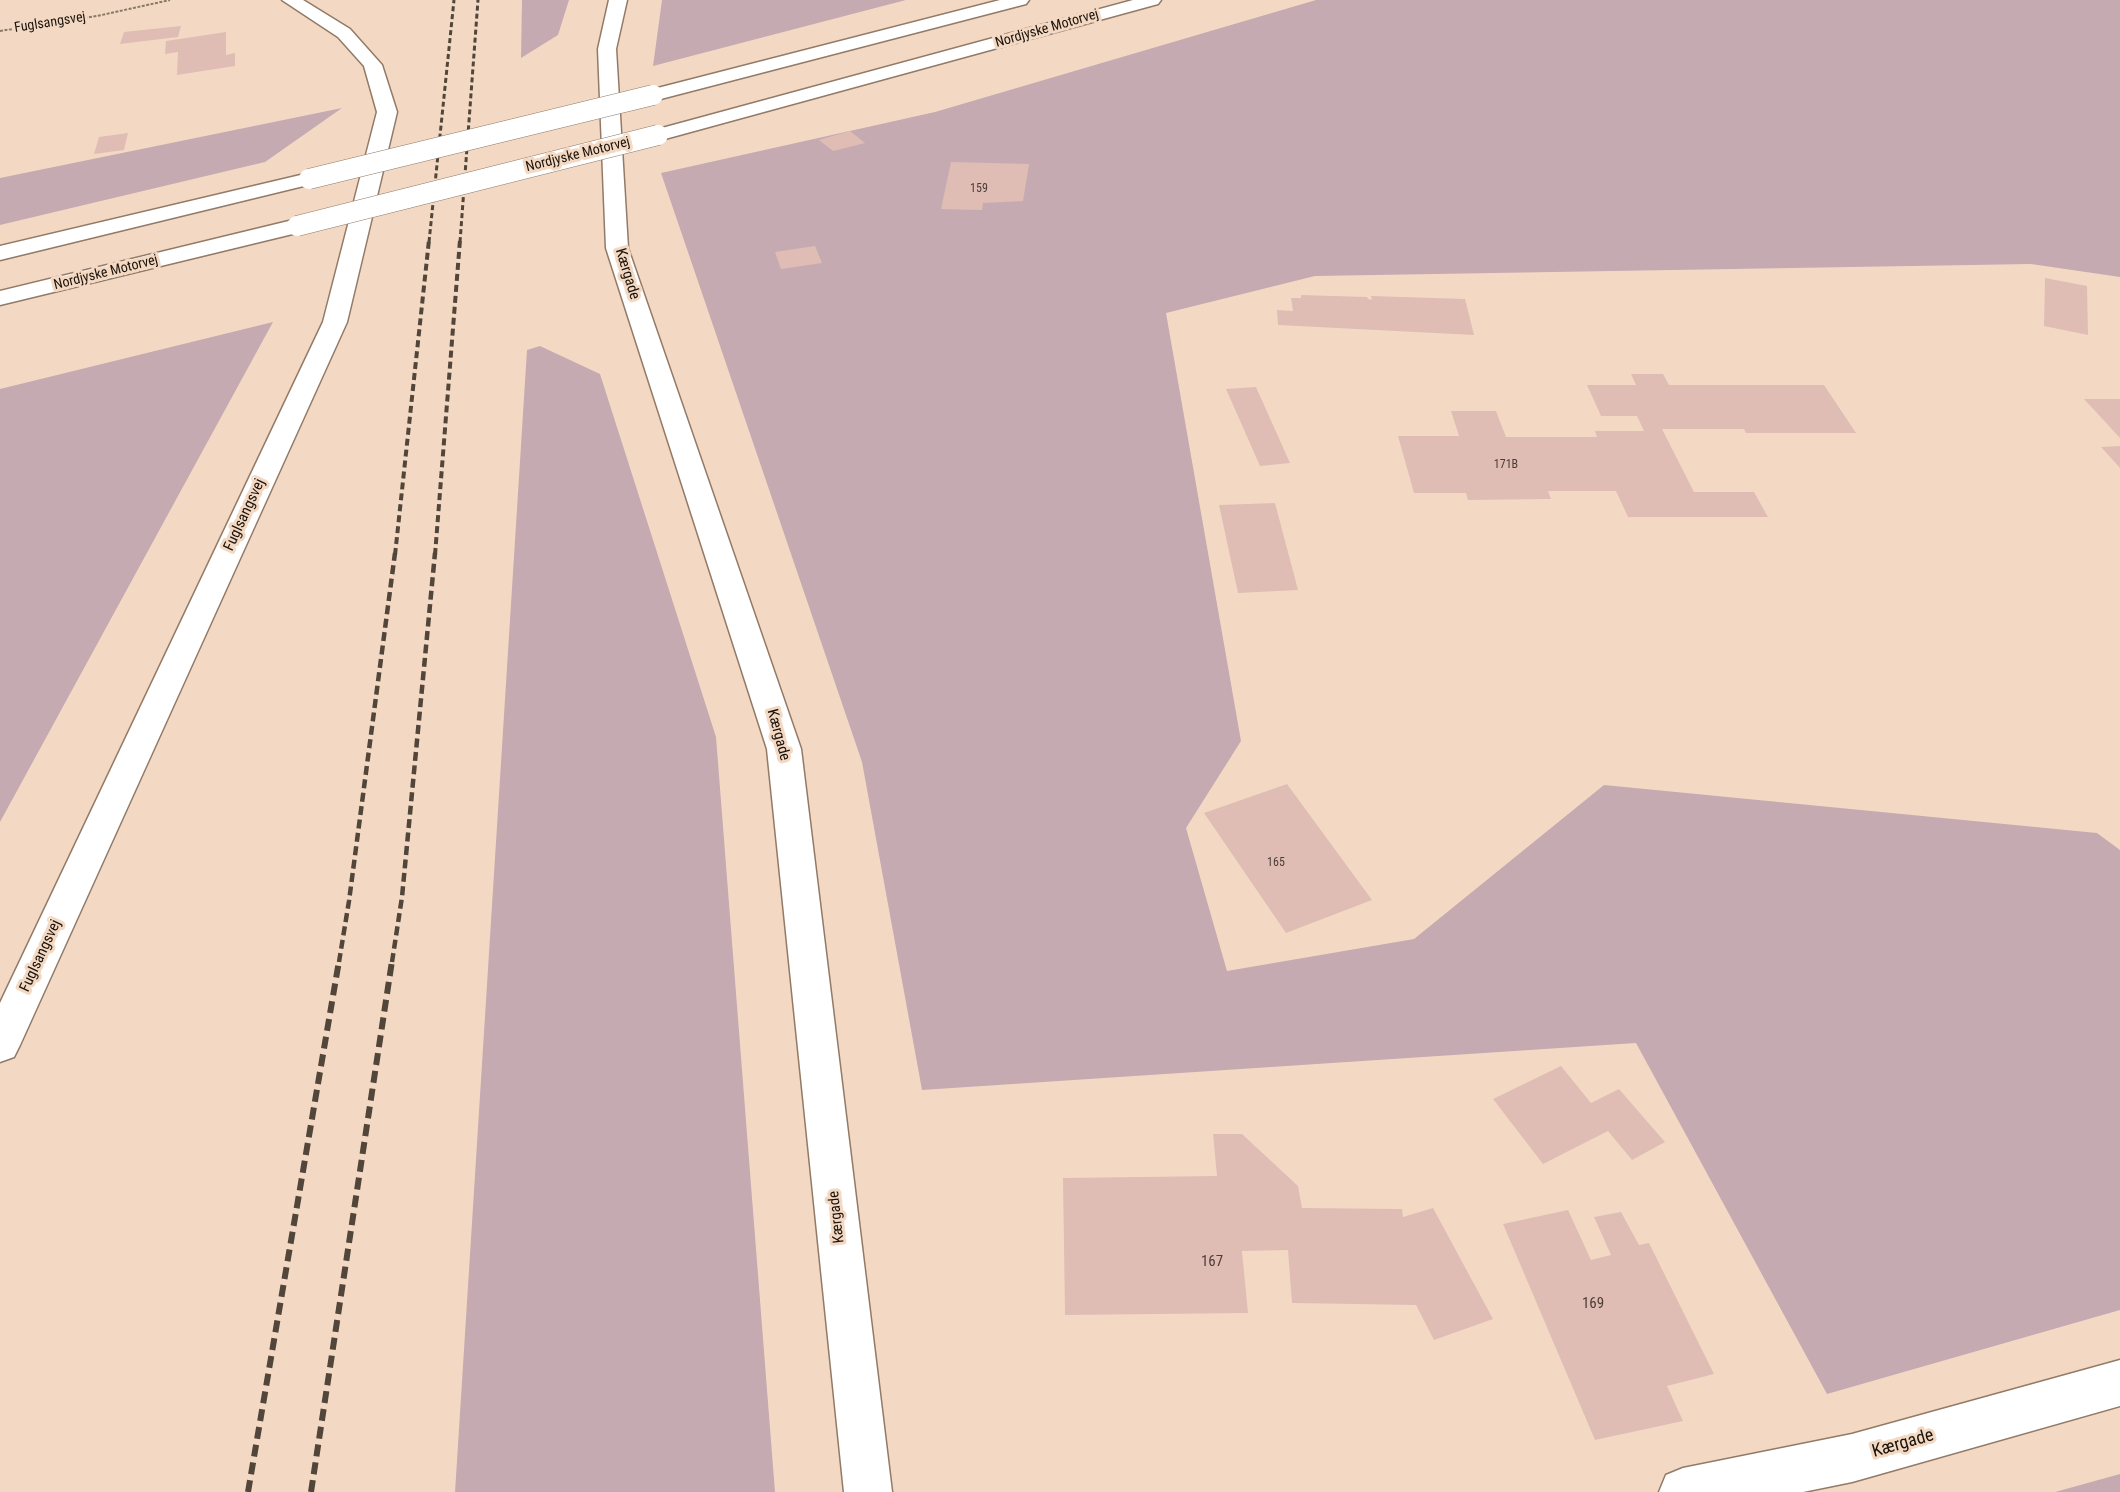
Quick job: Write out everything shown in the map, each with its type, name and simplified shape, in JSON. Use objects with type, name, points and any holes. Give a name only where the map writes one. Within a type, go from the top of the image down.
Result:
[{"type":"main road","name":"Fuglsangsvej","points":[[0,1045],[335,322],[387,112],[373,65],[344,33],[291,0]]},
{"type":"main road","name":"Kærgade","points":[[618,0],[607,49],[617,248],[784,749],[868,1492]]},
{"type":"main road","points":[[0,253],[653,95],[1020,0]]},
{"type":"main road","name":"Nordjyske Motorvej","points":[[0,298],[658,135],[1152,0]]},
{"type":"main road","name":"Kærgade","points":[[1683,1492],[1852,1458],[2120,1383]]},
{"type":"path","name":"Fuglsangsvej","points":[[0,31],[97,16],[170,0]]},
{"type":"shaded area","points":[[522,0],[569,0],[558,35],[521,58]]},
{"type":"shaded area","points":[[662,0],[906,0],[653,66]]},
{"type":"shaded area","points":[[1316,0],[2120,0],[2120,277],[2031,264],[1315,276],[1166,313],[1241,741],[1186,828],[1227,971],[1414,939],[1604,785],[2097,833],[2120,850],[2120,1310],[1827,1394],[1636,1043],[922,1090],[862,762],[661,173],[935,112]]},
{"type":"shaded area","points":[[342,108],[265,162],[0,225],[0,178]]},
{"type":"shaded area","points":[[273,322],[0,822],[0,389]]},
{"type":"shaded area","points":[[540,346],[600,374],[716,737],[775,1492],[455,1492],[527,350]]},
{"type":"shaded area","points":[[2120,1474],[2120,1492],[2055,1492]]},
{"type":"building","points":[[181,26],[178,37],[120,44],[124,32]]},
{"type":"building","points":[[226,32],[226,55],[235,53],[235,66],[177,75],[178,52],[165,54],[166,41]]},
{"type":"building","points":[[850,131],[865,143],[833,151],[819,140]]},
{"type":"building","points":[[128,133],[124,150],[94,154],[99,137]]},
{"type":"building","points":[[951,162],[1029,164],[1023,201],[983,203],[982,210],[941,209]]},
{"type":"building","points":[[815,246],[822,263],[781,269],[775,252]]},
{"type":"building","points":[[2045,278],[2087,286],[2088,335],[2044,326]]},
{"type":"building","points":[[1301,295],[1367,297],[1372,300],[1371,296],[1465,299],[1474,335],[1278,325],[1277,310],[1293,311],[1291,298],[1301,298]]},
{"type":"building","points":[[1631,374],[1663,374],[1669,385],[1824,385],[1856,433],[1746,433],[1744,429],[1662,429],[1694,492],[1754,492],[1768,517],[1628,517],[1616,491],[1548,491],[1551,499],[1468,500],[1466,493],[1414,493],[1398,436],[1459,436],[1451,411],[1496,411],[1506,437],[1597,437],[1595,431],[1644,431],[1637,416],[1601,416],[1587,385],[1636,385]]},
{"type":"building","points":[[1256,387],[1290,463],[1260,466],[1226,389]]},
{"type":"building","points":[[2084,399],[2120,399],[2120,438]]},
{"type":"building","points":[[2120,446],[2120,468],[2101,447]]},
{"type":"building","points":[[1275,503],[1298,590],[1238,593],[1219,505]]},
{"type":"building","points":[[1287,784],[1372,900],[1286,933],[1204,813]]},
{"type":"building","points":[[1561,1066],[1591,1103],[1619,1089],[1665,1142],[1632,1160],[1608,1131],[1543,1164],[1493,1099]]},
{"type":"building","points":[[1213,1134],[1242,1134],[1298,1186],[1302,1208],[1402,1209],[1403,1217],[1433,1208],[1493,1319],[1434,1340],[1416,1305],[1292,1303],[1288,1250],[1242,1251],[1248,1313],[1065,1315],[1063,1178],[1217,1176]]},
{"type":"building","points":[[1568,1210],[1591,1260],[1611,1255],[1594,1217],[1621,1212],[1639,1245],[1649,1243],[1714,1374],[1667,1386],[1683,1421],[1595,1440],[1503,1224]]},
{"type":"railway","points":[[429,242],[454,0]]},
{"type":"railway","points":[[460,242],[478,0]]},
{"type":"railway","points":[[395,555],[429,240]]},
{"type":"railway","points":[[435,555],[460,240]]},
{"type":"railway","points":[[339,962],[395,553]]},
{"type":"railway","points":[[392,962],[402,897],[435,553]]},
{"type":"railway","points":[[248,1492],[339,961]]},
{"type":"railway","points":[[311,1492],[392,961]]}]
